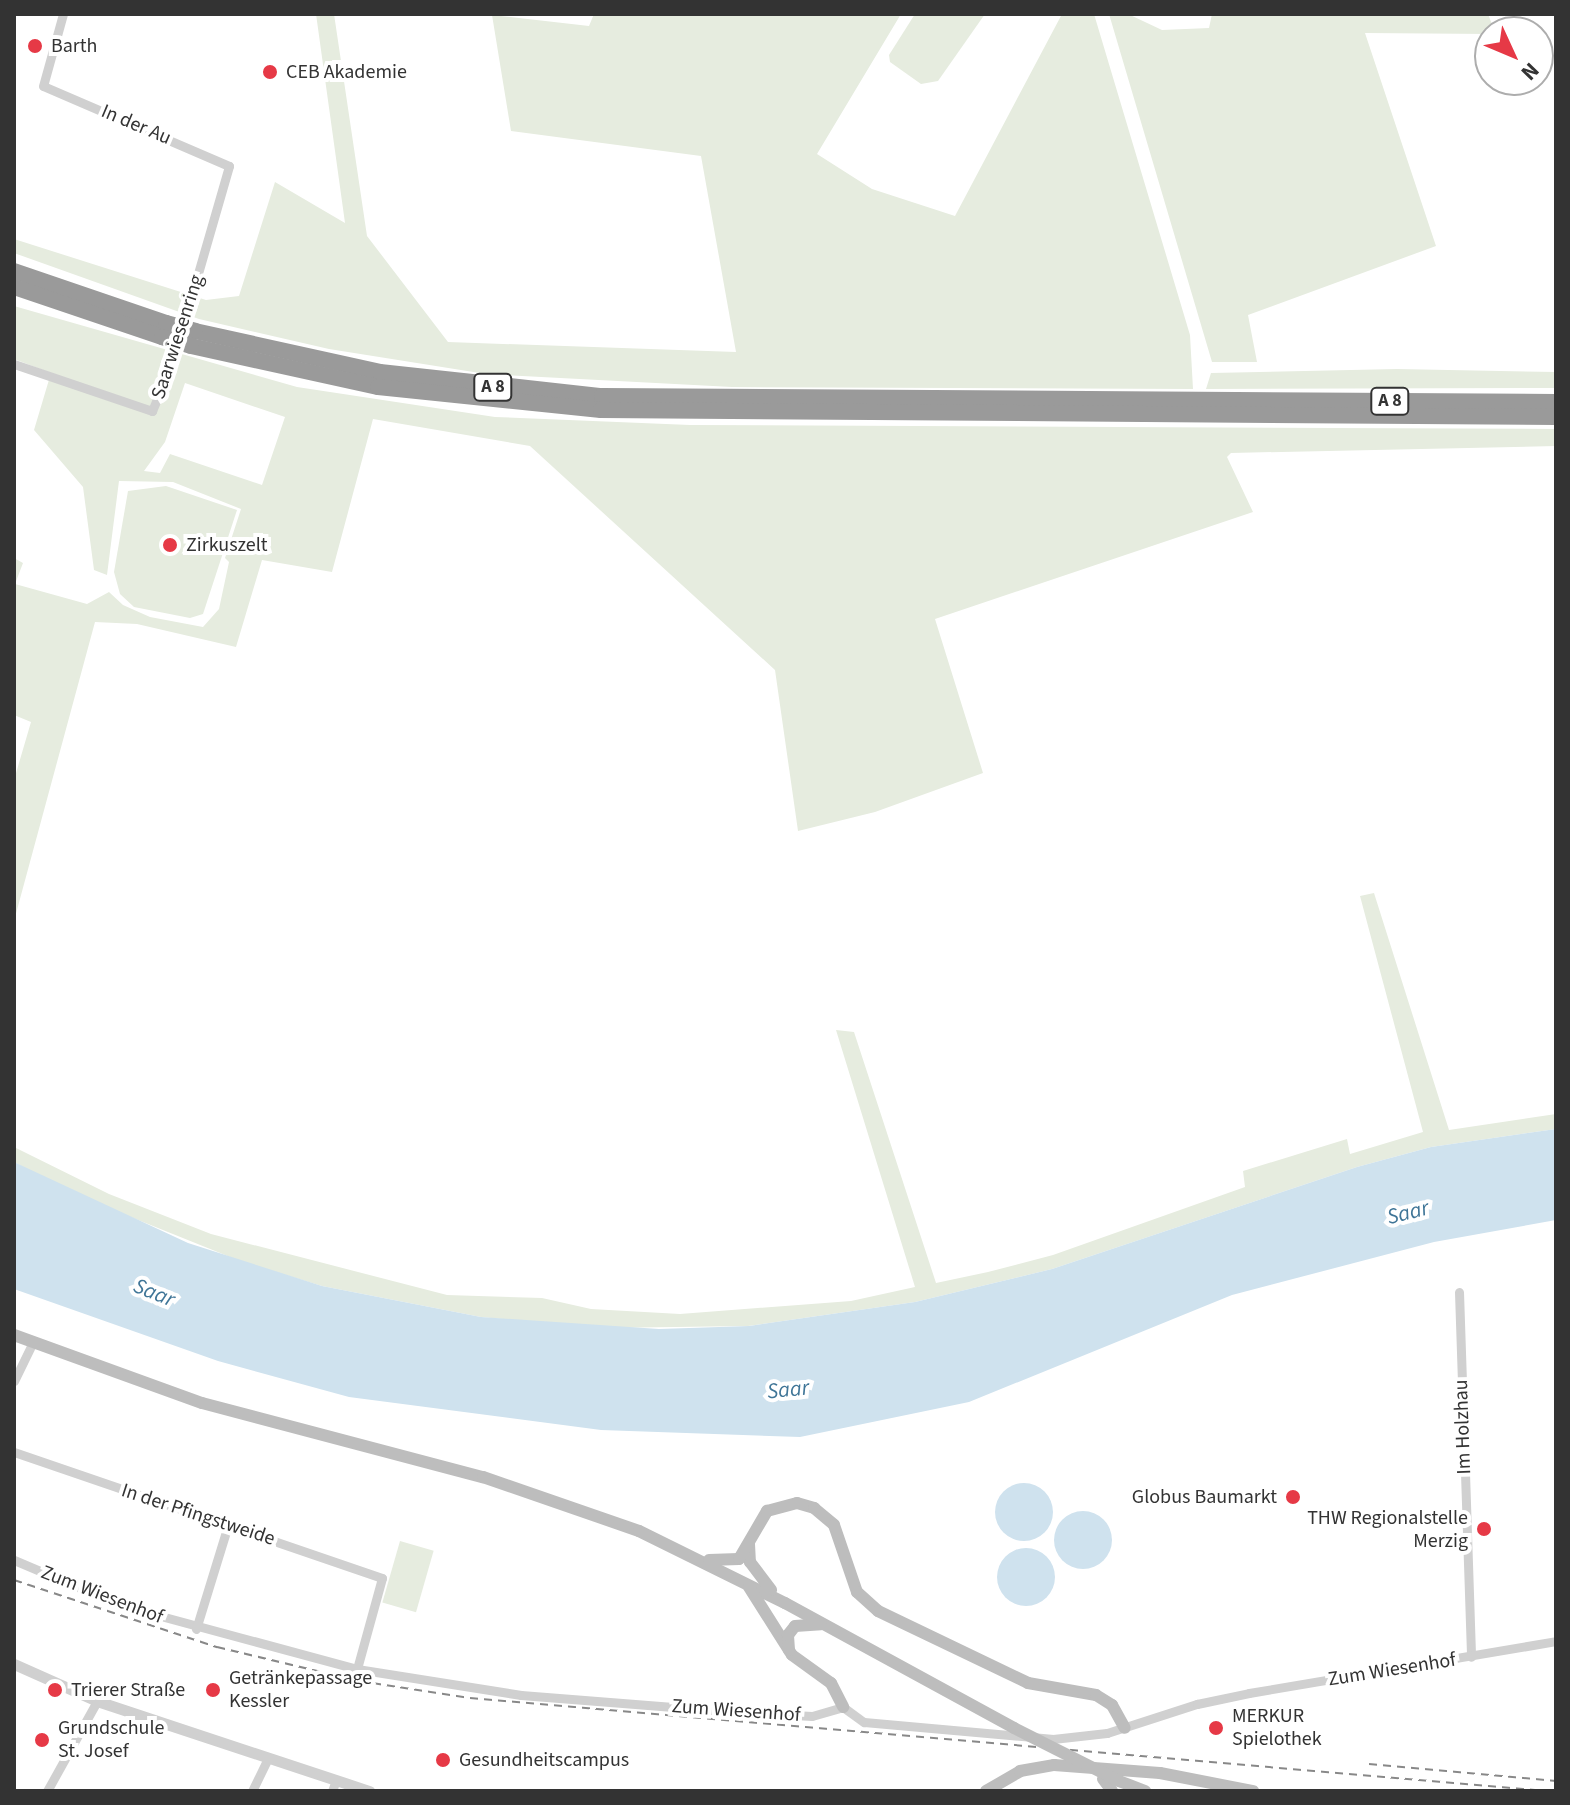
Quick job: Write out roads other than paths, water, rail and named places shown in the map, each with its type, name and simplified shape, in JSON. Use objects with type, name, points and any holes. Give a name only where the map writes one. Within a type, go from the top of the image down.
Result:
[{"type":"highway","points":[[14,264],[53,287]]},
{"type":"highway","name":"A 8","points":[[14,271],[164,330]]},
{"type":"highway","name":"A 8","points":[[14,287],[79,310],[164,330],[322,377],[439,396],[588,410],[732,406],[1223,408],[1556,402]]},
{"type":"highway","points":[[14,298],[79,310]]},
{"type":"highway","name":"A 8","points":[[1223,408],[1556,417]]},
{"type":"main road","points":[[14,1335],[202,1403],[483,1477],[639,1531],[785,1603],[1076,1760],[1115,1786]]},
{"type":"main road","points":[[698,1558],[735,1561],[767,1511],[797,1503],[814,1508],[834,1525],[857,1592],[878,1611],[1028,1683],[1095,1694],[1112,1705],[1125,1728]]},
{"type":"main road","points":[[749,1543],[750,1562],[759,1579],[785,1603]]},
{"type":"main road","points":[[744,1582],[789,1650],[831,1683],[843,1707]]},
{"type":"main road","points":[[789,1650],[788,1635],[795,1626],[822,1624]]},
{"type":"main road","points":[[1076,1760],[1115,1786],[1145,1791]]},
{"type":"main road","points":[[986,1791],[1020,1771],[1066,1765],[1214,1781],[1253,1791]]},
{"type":"street","name":"In der Au","points":[[63,14],[43,86],[229,166]]},
{"type":"street","name":"Saarwiesenring","points":[[14,364],[152,411],[173,360],[229,166]]},
{"type":"street","name":"Im Holzhau","points":[[1459,1292],[1471,1657]]},
{"type":"street","points":[[14,1381],[33,1342]]},
{"type":"street","name":"In der Pfingstweide","points":[[14,1452],[382,1578],[357,1669]]},
{"type":"street","points":[[196,1629],[228,1525]]},
{"type":"street","name":"Zum Wiesenhof","points":[[14,1560],[99,1598],[196,1629],[357,1669],[521,1695],[812,1716],[843,1707],[864,1722],[1053,1739],[1125,1728],[1210,1701],[1556,1641]]},
{"type":"street","points":[[14,1664],[97,1701],[268,1758],[334,1785],[369,1791]]},
{"type":"street","points":[[47,1791],[97,1701]]},
{"type":"street","points":[[252,1791],[268,1758]]},
{"type":"water","name":"Saar","points":[[1556,1129],[1556,1220],[1434,1242],[1232,1295],[969,1402],[800,1437],[601,1430],[349,1397],[218,1361],[14,1289],[14,1162],[188,1243],[322,1286],[481,1317],[659,1329],[749,1326],[915,1302],[1052,1269],[1357,1167],[1431,1147]]},
{"type":"water","points":[[1024,1483],[1045,1491],[1053,1512],[1045,1533],[1024,1541],[1003,1533],[995,1512],[1003,1491]]},
{"type":"water","points":[[1083,1511],[1104,1519],[1112,1540],[1104,1561],[1083,1569],[1062,1561],[1054,1540],[1062,1519]]},
{"type":"water","points":[[1026,1548],[1047,1556],[1055,1577],[1047,1598],[1026,1606],[1005,1598],[997,1577],[1005,1556]]},
{"type":"railway","points":[[14,1580],[217,1647],[359,1681],[470,1698],[1546,1791]]},
{"type":"railway","points":[[1369,1764],[1556,1781]]},
{"type":"place","name":"Barth","points":[[35,46]]},
{"type":"place","name":"CEB Akademie","points":[[270,72]]},
{"type":"place","name":"Zirkuszelt","points":[[170,545]]},
{"type":"place","name":"Globus Baumarkt","points":[[1293,1497]]},
{"type":"place","name":"THW Regionalstelle Merzig","points":[[1484,1529]]},
{"type":"place","name":"Trierer Straße","points":[[55,1690]]},
{"type":"place","name":"Getränkepassage Kessler","points":[[213,1690]]},
{"type":"place","name":"MERKUR Spielothek","points":[[1216,1728]]},
{"type":"place","name":"Grundschule St. Josef","points":[[42,1740]]},
{"type":"place","name":"Gesundheitscampus","points":[[443,1760]]}]
